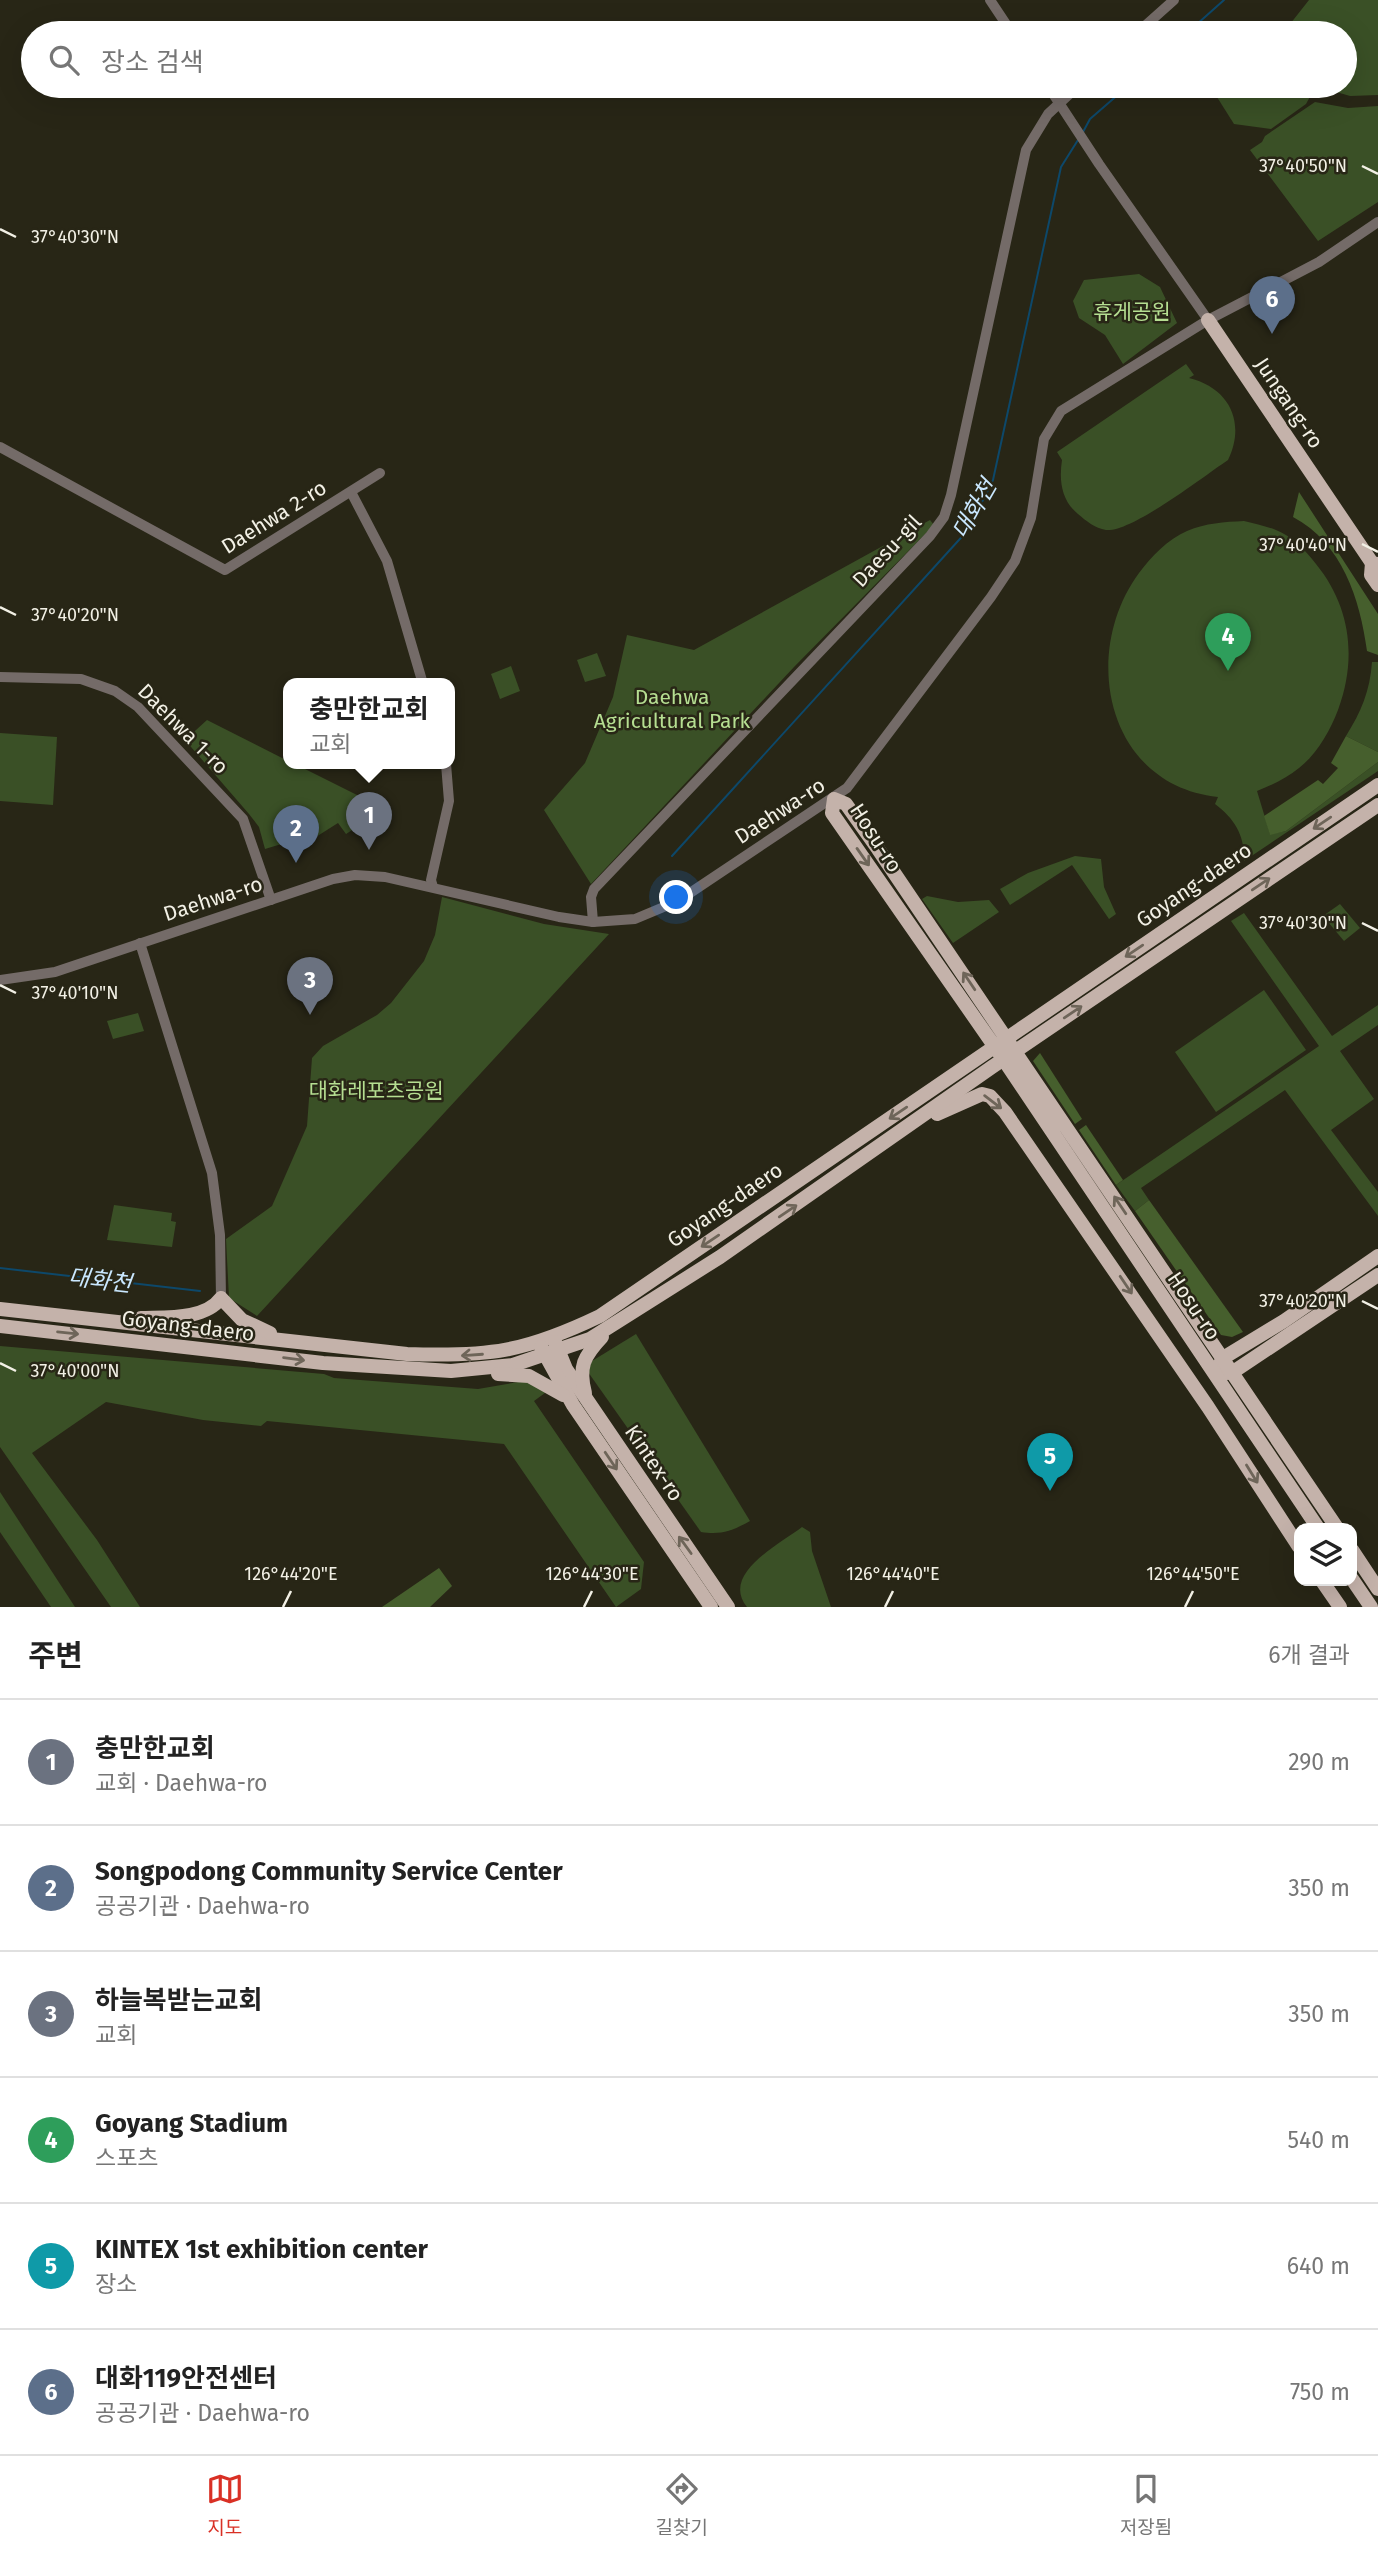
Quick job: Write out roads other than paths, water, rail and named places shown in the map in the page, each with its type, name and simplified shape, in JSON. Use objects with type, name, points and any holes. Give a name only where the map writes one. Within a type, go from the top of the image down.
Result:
[{"type":"main road","name":"Jungang-ro","points":[[1208,320],[1375,564],[1371,575],[1378,585]]},
{"type":"main road","name":"Goyang-daero","points":[[0,1309],[309,1343],[457,1356],[549,1346],[608,1329],[731,1250],[909,1126],[999,1053],[1007,1038],[1378,785]]},
{"type":"main road","name":"Hosu-ro","points":[[1315,1523],[999,1053],[832,813],[834,799],[846,804],[1017,1051],[1334,1523]]},
{"type":"main road","name":"Goyang-daero","points":[[0,1326],[323,1363],[451,1371],[513,1365],[600,1316],[999,1053],[1017,1051],[1378,805]]},
{"type":"main road","points":[[909,1126],[982,1094],[990,1096],[1005,1112],[1090,1232],[1294,1539]]},
{"type":"main road","points":[[1214,1374],[1223,1358],[1279,1324],[1378,1256]]},
{"type":"main road","points":[[1214,1374],[1233,1372],[1378,1275]]},
{"type":"main road","points":[[117,1322],[129,1318],[198,1313],[214,1308],[221,1298],[233,1312],[259,1330],[309,1343]]},
{"type":"main road","points":[[1270,1348],[1262,1348],[1260,1345],[1275,1334],[1279,1324]]},
{"type":"main road","points":[[581,1404],[581,1367],[587,1352],[608,1329]]},
{"type":"main road","name":"Kintex-ro","points":[[549,1346],[566,1369],[581,1404],[711,1607]]},
{"type":"main road","points":[[451,1371],[529,1376],[581,1404]]},
{"type":"main road","name":"Kintex-ro","points":[[581,1404],[728,1607]]},
{"type":"main road","points":[[1240,1411],[1240,1405],[1243,1405],[1261,1430],[1272,1432]]},
{"type":"main road","points":[[1305,1509],[1310,1523]]},
{"type":"main road","points":[[1357,1558],[1378,1589]]},
{"type":"main road","points":[[1325,1586],[1340,1607]]},
{"type":"main road","points":[[1334,1586],[1340,1607]]},
{"type":"main road","points":[[1357,1586],[1371,1607]]},
{"type":"street","points":[[990,0],[1005,21]]},
{"type":"street","points":[[1150,21],[1174,0]]},
{"type":"street","points":[[1056,98],[1061,105]]},
{"type":"street","name":"Daesu-gil","points":[[593,922],[591,897],[594,889],[930,536],[944,517],[1026,150],[1041,123],[1067,98]]},
{"type":"street","name":"Jungang-ro","points":[[1061,105],[1208,320]]},
{"type":"street","name":"Daehwa-ro","points":[[0,981],[42,975],[355,874],[385,877],[559,917],[593,922],[635,919],[671,905],[834,799],[849,786],[1006,576],[1027,531],[1044,439],[1055,418],[1073,402],[1208,320],[1319,262],[1378,222]]},
{"type":"street","name":"Daehwa 2-ro","points":[[0,447],[225,570],[351,492],[387,561],[421,678]]},
{"type":"street","points":[[351,492],[380,473]]},
{"type":"street","name":"Daehwa 1-ro","points":[[0,677],[81,679],[115,691],[138,707],[171,739],[243,819],[271,900]]},
{"type":"street","points":[[433,887],[431,880],[450,797],[447,769]]},
{"type":"street","points":[[140,943],[212,1173],[219,1235],[221,1298]]},
{"type":"waterway","name":"대화천","points":[[1200,21],[1224,0]]},
{"type":"waterway","name":"대화천","points":[[1083,132],[1090,119],[1114,98]]},
{"type":"waterway","name":"대화천","points":[[672,856],[968,530],[993,480],[1061,167],[1078,140]]},
{"type":"waterway","name":"대화천","points":[[0,1268],[200,1291]]},
{"type":"place","name":"대화119안전센터","points":[[1272,334]]},
{"type":"place","name":"Goyang Stadium","points":[[1228,671]]},
{"type":"place","name":"충만한교회","points":[[369,850]]},
{"type":"place","name":"Songpodong Community Service Center","points":[[296,863]]},
{"type":"place","name":"하늘복받는교회","points":[[310,1015]]},
{"type":"place","name":"KINTEX 1st exhibition center","points":[[1050,1491]]},
{"type":"park label","name":"휴게공원","points":[[1132,312]]},
{"type":"park label","name":"Daehwa Agricultural Park","points":[[672,709]]},
{"type":"park label","name":"대화레포츠공원","points":[[376,1091]]}]
